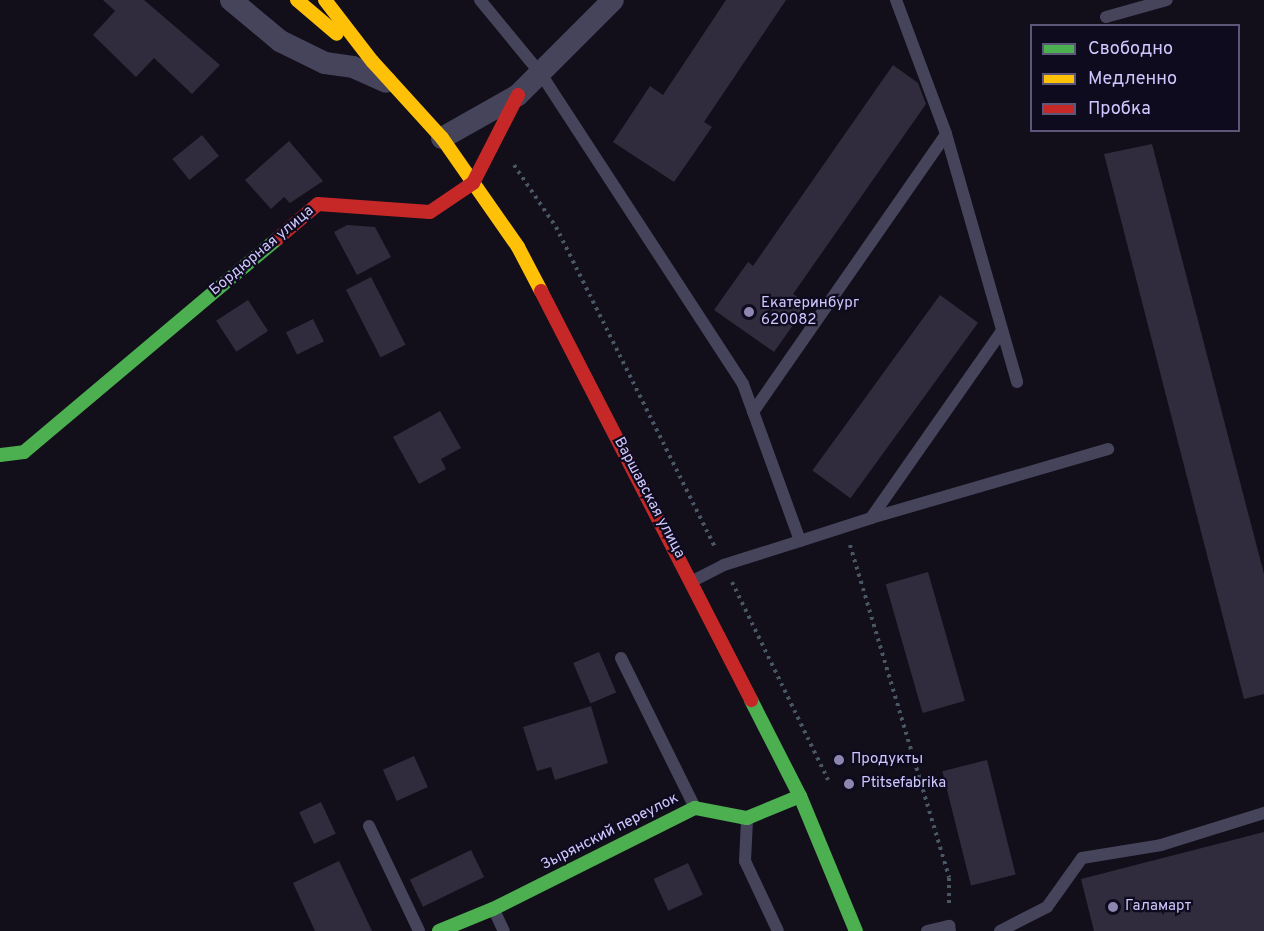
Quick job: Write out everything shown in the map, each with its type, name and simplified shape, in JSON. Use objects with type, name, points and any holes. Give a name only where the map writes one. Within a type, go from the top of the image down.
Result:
[{"type":"main road","name":"Варшавская улица","points":[[297,0],[372,61]]},
{"type":"main road","name":"Варшавская улица","points":[[325,0],[372,61],[442,138],[518,247],[692,581],[800,795],[856,931]]},
{"type":"main road","points":[[473,183],[518,95]]},
{"type":"main road","name":"Бордюрная улица","points":[[0,456],[24,452],[318,204],[430,212],[473,183]]},
{"type":"main road","points":[[747,818],[800,795]]},
{"type":"main road","name":"Зырянский переулок","points":[[439,931],[493,909],[695,808],[747,818]]},
{"type":"street","name":"Варшавская улица","points":[[231,0],[280,41],[325,63],[377,76],[400,90]]},
{"type":"street","points":[[442,138],[518,95],[613,0]]},
{"type":"lane","points":[[480,0],[541,74],[743,384],[800,541]]},
{"type":"lane","points":[[896,0],[946,134],[1017,382]]},
{"type":"lane","points":[[1106,17],[1167,0]]},
{"type":"lane","points":[[753,412],[946,134]]},
{"type":"lane","points":[[871,518],[1001,332]]},
{"type":"lane","points":[[692,581],[724,565],[871,518],[1108,449]]},
{"type":"lane","points":[[621,658],[695,808]]},
{"type":"lane","points":[[1000,931],[1047,907],[1082,858],[1161,845],[1264,813]]},
{"type":"lane","points":[[747,818],[745,861],[778,931]]},
{"type":"lane","points":[[369,826],[418,931]]},
{"type":"lane","points":[[493,909],[504,931]]},
{"type":"lane","points":[[927,931],[949,928]]},
{"type":"path","points":[[495,137],[556,227],[724,565],[829,783]]},
{"type":"path","points":[[845,527],[949,878],[949,928]]},
{"type":"building","points":[[103,0],[144,0],[220,65],[192,94],[154,58],[136,77],[93,35],[115,11]]},
{"type":"building","points":[[726,0],[786,0],[704,122],[712,127],[674,182],[613,142],[650,86],[663,95]]},
{"type":"building","points":[[893,65],[918,83],[926,104],[793,294],[808,304],[774,352],[714,310],[748,262],[753,266]]},
{"type":"building","points":[[202,135],[219,156],[189,180],[172,159]]},
{"type":"building","points":[[289,141],[323,181],[290,203],[284,197],[271,209],[245,180]]},
{"type":"building","points":[[1152,144],[1264,574],[1264,694],[1244,699],[1104,154]]},
{"type":"building","points":[[347,225],[375,227],[391,257],[357,275],[334,232]]},
{"type":"building","points":[[371,277],[406,345],[381,357],[346,290]]},
{"type":"building","points":[[940,295],[978,323],[850,498],[812,471]]},
{"type":"building","points":[[248,300],[268,331],[236,352],[216,321]]},
{"type":"building","points":[[313,319],[324,341],[297,355],[286,332]]},
{"type":"building","points":[[440,411],[461,448],[441,459],[446,469],[419,484],[393,437]]},
{"type":"building","points":[[928,572],[965,701],[923,713],[886,584]]},
{"type":"building","points":[[599,652],[616,693],[590,703],[573,663]]},
{"type":"building","points":[[591,706],[608,763],[555,780],[551,767],[537,771],[523,727]]},
{"type":"building","points":[[414,756],[428,787],[397,801],[383,770]]},
{"type":"building","points":[[987,760],[1016,874],[971,886],[942,771]]},
{"type":"building","points":[[321,802],[336,834],[314,844],[299,812]]},
{"type":"building","points":[[1264,832],[1264,931],[1094,931],[1081,879]]},
{"type":"building","points":[[471,850],[484,877],[423,907],[410,880]]},
{"type":"building","points":[[339,861],[372,931],[315,931],[293,883]]},
{"type":"building","points":[[688,863],[703,895],[668,911],[654,879]]},
{"type":"traffic: fast","points":[[0,455],[24,452],[277,239]]},
{"type":"traffic: fast","points":[[751,700],[800,796],[856,931]]},
{"type":"traffic: fast","points":[[439,931],[493,909],[695,808],[747,818],[800,796]]},
{"type":"traffic: slow","points":[[297,0],[337,34]]},
{"type":"traffic: slow","points":[[325,0],[372,61],[442,138],[518,247],[541,291]]},
{"type":"traffic: jam","points":[[277,239],[318,204],[430,212],[473,183],[518,95]]},
{"type":"traffic: jam","points":[[541,291],[751,700]]},
{"type":"place","name":"Екатеринбург 620082","points":[[749,312]]},
{"type":"place","name":"Продукты","points":[[839,760]]},
{"type":"place","name":"Ptitsefabrika","points":[[849,784]]},
{"type":"place","name":"Галамарт","points":[[1113,907]]}]
